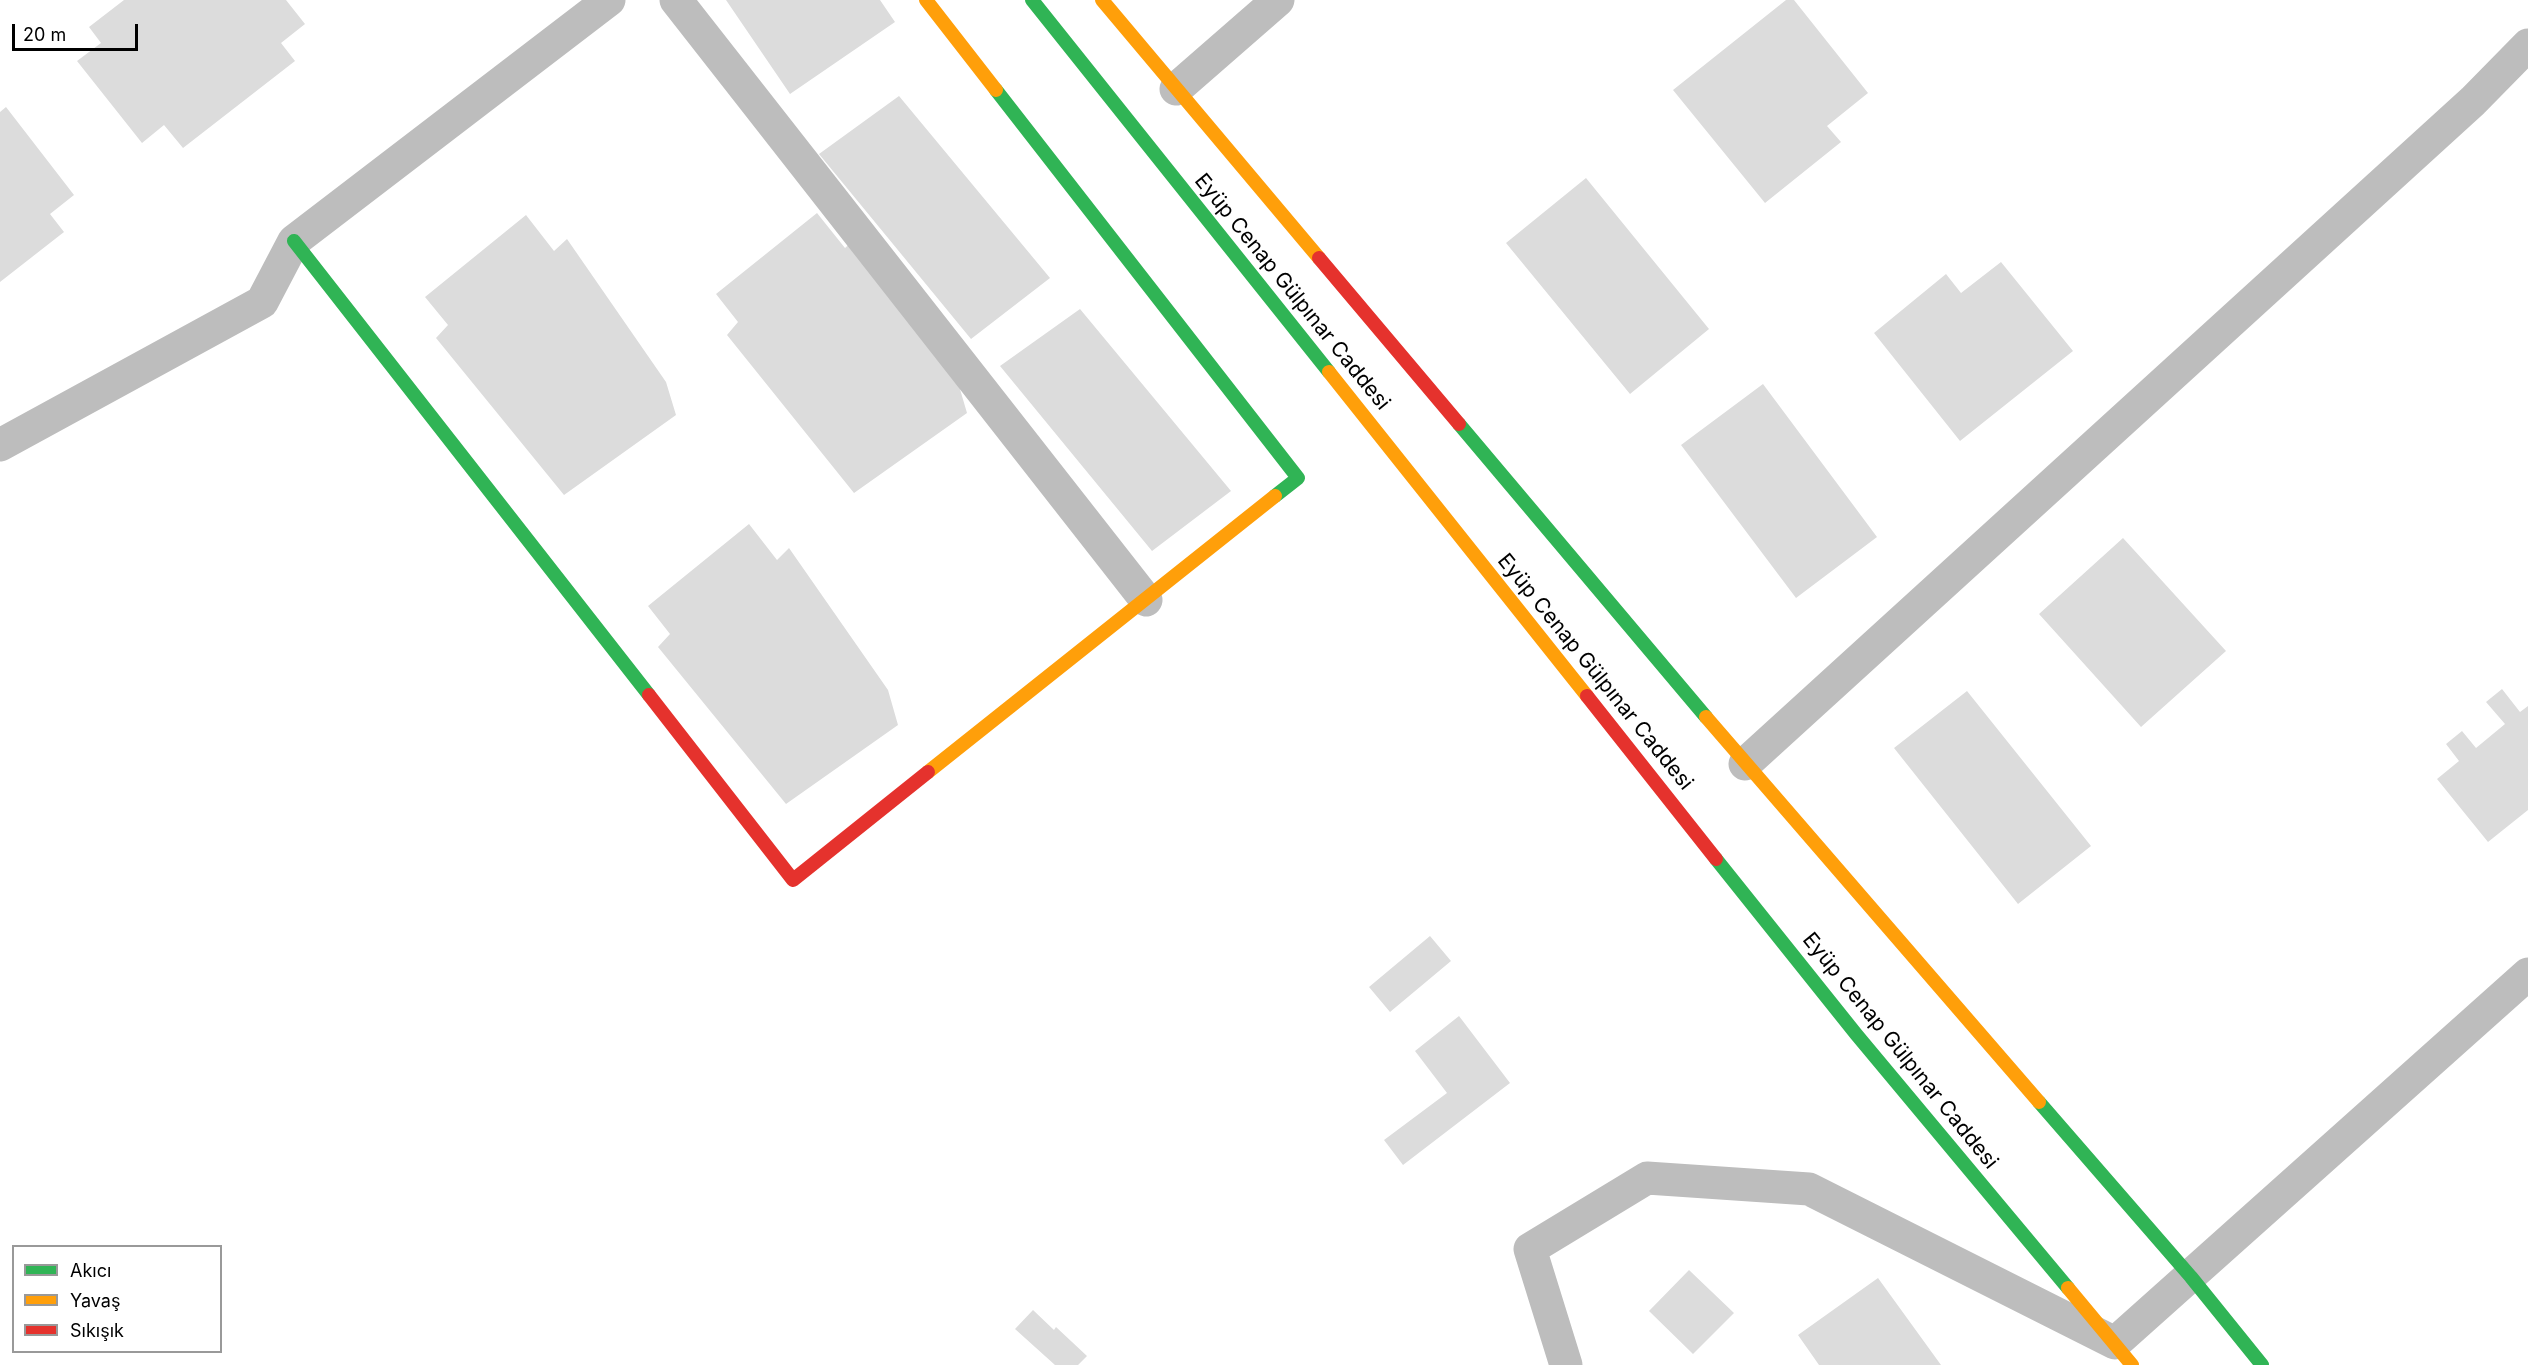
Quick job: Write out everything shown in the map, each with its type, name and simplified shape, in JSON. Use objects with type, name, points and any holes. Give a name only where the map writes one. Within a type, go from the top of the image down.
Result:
[{"type":"main road","points":[[294,241],[793,880],[1298,478],[926,0]]},
{"type":"main road","name":"Eyüp Cenap Gülpınar Caddesi","points":[[1032,0],[1856,1034],[2124,1354]]},
{"type":"main road","points":[[1102,0],[1745,764],[2191,1277],[2262,1365]]},
{"type":"street","points":[[0,446],[262,302],[294,241],[609,0]]},
{"type":"street","points":[[676,0],[1146,600]]},
{"type":"street","points":[[1176,90],[1278,0]]},
{"type":"street","points":[[1745,764],[2455,117],[2528,45]]},
{"type":"street","points":[[1566,1365],[1530,1249],[1647,1178],[1809,1189],[2124,1354],[2191,1277],[2528,974]]},
{"type":"building","points":[[124,0],[286,0],[305,24],[281,43],[295,61],[183,148],[164,125],[142,143],[77,61],[101,43],[89,27]]},
{"type":"building","points":[[726,0],[880,0],[895,22],[790,94]]},
{"type":"building","points":[[1786,0],[1794,0],[1868,93],[1827,126],[1841,142],[1765,203],[1673,90]]},
{"type":"building","points":[[899,96],[1050,278],[971,339],[819,154]]},
{"type":"building","points":[[6,107],[74,195],[50,214],[64,232],[0,282],[0,112]]},
{"type":"building","points":[[1586,178],[1709,329],[1630,394],[1506,243]]},
{"type":"building","points":[[817,213],[845,248],[858,236],[957,379],[967,413],[854,493],[727,335],[738,322],[716,294]]},
{"type":"building","points":[[526,215],[554,251],[567,239],[666,382],[676,415],[564,495],[436,338],[448,325],[425,297]]},
{"type":"building","points":[[2001,262],[2073,351],[1960,441],[1874,333],[1946,274],[1961,293]]},
{"type":"building","points":[[1080,309],[1231,491],[1152,551],[1000,366]]},
{"type":"building","points":[[1763,384],[1877,537],[1796,598],[1681,445]]},
{"type":"building","points":[[749,524],[777,560],[789,548],[888,690],[898,725],[786,804],[658,647],[670,634],[648,606]]},
{"type":"building","points":[[2123,538],[2226,651],[2141,727],[2039,614]]},
{"type":"building","points":[[2502,689],[2520,712],[2528,706],[2528,810],[2488,842],[2437,779],[2459,761],[2446,744],[2462,731],[2476,748],[2505,724],[2486,702]]},
{"type":"building","points":[[1967,691],[2091,846],[2018,904],[1894,748]]},
{"type":"building","points":[[1430,936],[1451,961],[1390,1012],[1369,987]]},
{"type":"building","points":[[1459,1016],[1510,1083],[1403,1165],[1384,1140],[1447,1093],[1415,1051]]},
{"type":"building","points":[[1689,1270],[1734,1313],[1693,1354],[1649,1311]]},
{"type":"building","points":[[1878,1278],[1941,1365],[1819,1365],[1798,1335]]},
{"type":"building","points":[[1033,1310],[1054,1330],[1056,1327],[1087,1356],[1078,1365],[1055,1365],[1015,1329]]},
{"type":"traffic: fast","points":[[1032,0],[1329,372]]},
{"type":"traffic: fast","points":[[996,90],[1298,478],[1275,496]]},
{"type":"traffic: fast","points":[[294,241],[649,695]]},
{"type":"traffic: fast","points":[[1459,424],[1706,717]]},
{"type":"traffic: fast","points":[[1716,859],[1856,1034],[2068,1288]]},
{"type":"traffic: fast","points":[[2039,1102],[2191,1277],[2262,1365]]},
{"type":"traffic: slow","points":[[926,0],[996,90]]},
{"type":"traffic: slow","points":[[1102,0],[1319,258]]},
{"type":"traffic: slow","points":[[1329,372],[1587,696]]},
{"type":"traffic: slow","points":[[928,772],[1275,496]]},
{"type":"traffic: slow","points":[[1706,717],[2039,1102]]},
{"type":"traffic: slow","points":[[2068,1288],[2132,1365]]},
{"type":"traffic: jam","points":[[1319,258],[1459,424]]},
{"type":"traffic: jam","points":[[649,695],[793,880],[928,772]]},
{"type":"traffic: jam","points":[[1587,696],[1716,859]]}]
